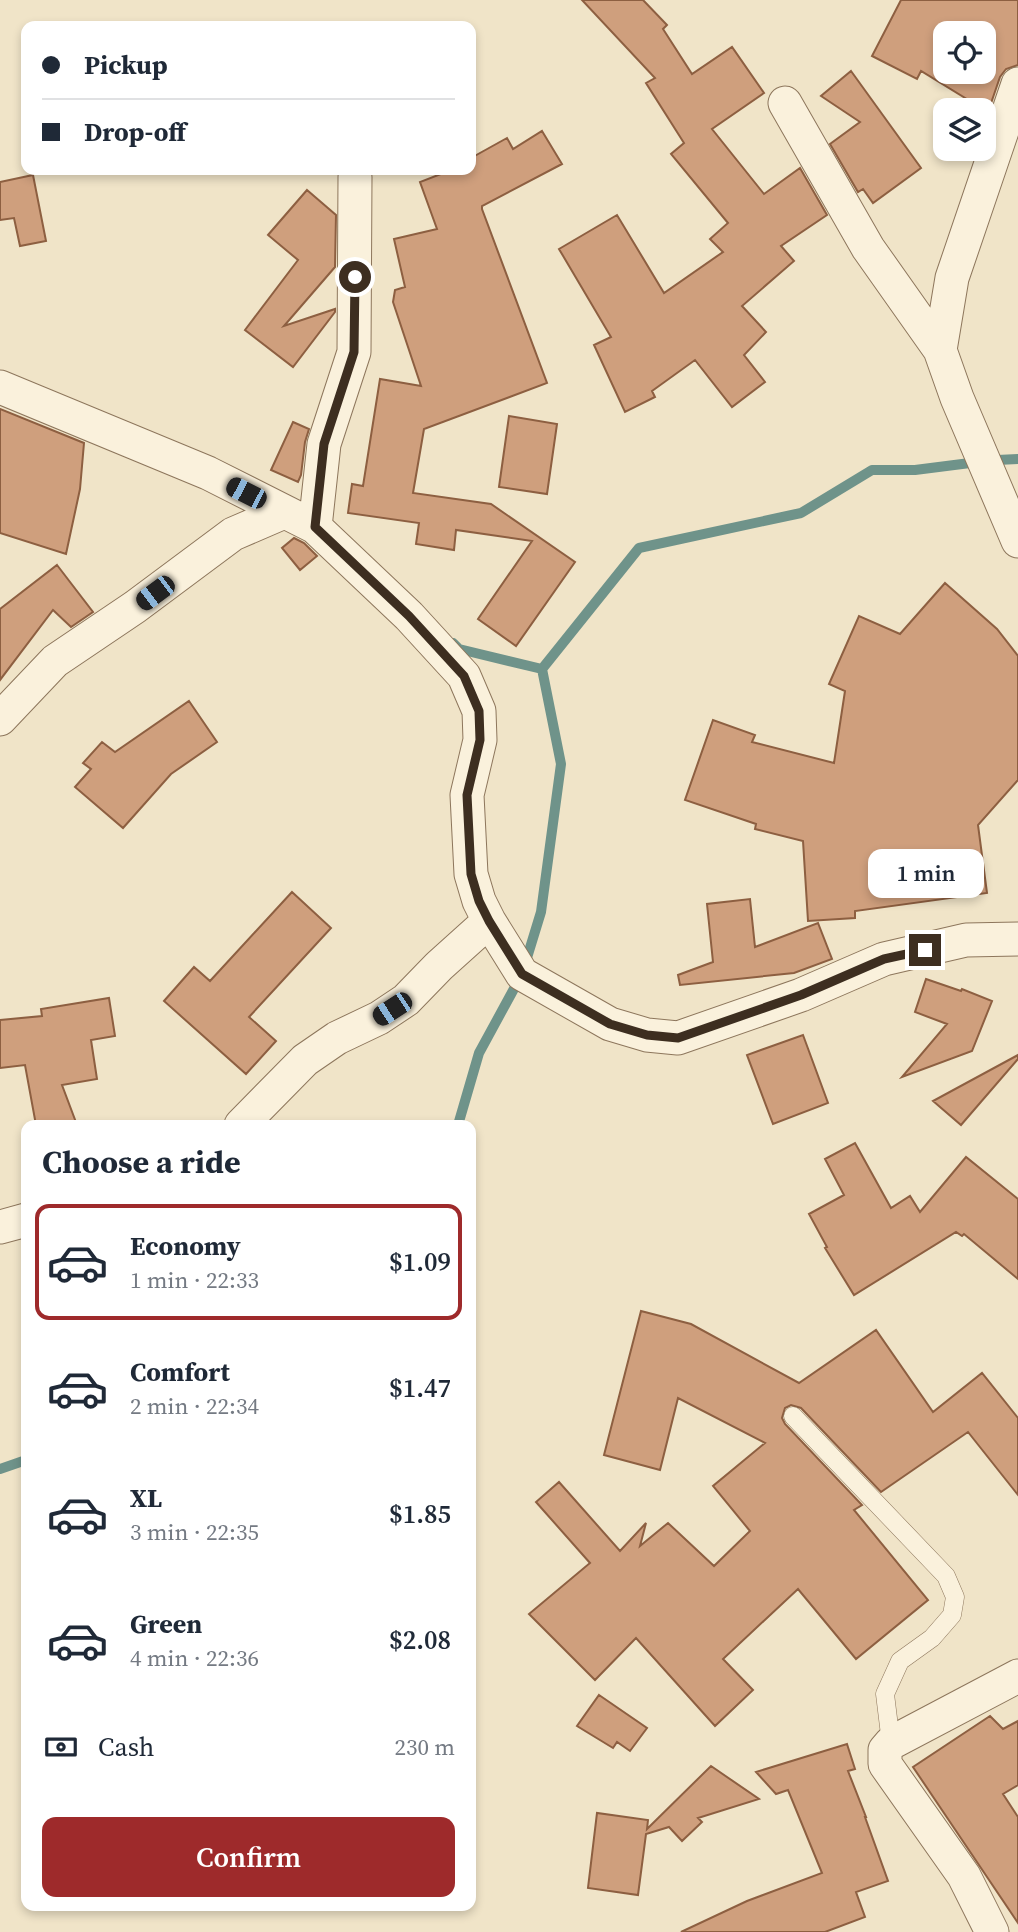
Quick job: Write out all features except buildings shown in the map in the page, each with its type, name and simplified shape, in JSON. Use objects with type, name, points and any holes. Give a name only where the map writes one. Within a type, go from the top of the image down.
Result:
[{"type":"street","points":[[940,350],[952,278],[1018,84]]},
{"type":"street","points":[[785,103],[868,248],[940,350],[957,398],[1018,541]]},
{"type":"street","points":[[315,527],[324,444],[354,352],[355,177]]},
{"type":"street","points":[[0,387],[208,473],[315,527],[409,616],[464,676],[479,711],[480,740],[467,795],[471,874],[479,901],[522,974],[610,1024],[647,1035],[678,1038],[801,995],[884,959],[966,940],[1018,939]]},
{"type":"street","points":[[0,719],[55,661],[135,607],[233,534],[284,512]]},
{"type":"street","points":[[246,1120],[305,1060],[337,1038],[379,1018],[405,1000],[489,921]]},
{"type":"street","points":[[0,1227],[21,1221]]},
{"type":"street","points":[[992,1932],[964,1876],[885,1764],[885,1750],[891,1743],[1018,1676]]},
{"type":"lane","points":[[793,1416],[946,1576],[955,1597],[952,1615],[932,1637],[900,1661],[885,1694],[891,1743]]},
{"type":"waterway","points":[[997,460],[1018,459]]},
{"type":"waterway","points":[[459,1120],[479,1053],[522,974],[541,912],[561,764],[542,669],[639,548],[801,513],[872,470],[915,470],[970,463]]},
{"type":"waterway","points":[[453,643],[459,649],[542,669]]},
{"type":"waterway","points":[[0,1469],[21,1462]]},
{"type":"route","points":[[355,277],[354,352],[324,444],[315,527],[409,616],[464,676],[479,711],[480,740],[467,795],[471,874],[479,901],[489,921],[522,974],[610,1024],[647,1035],[678,1038],[801,995],[884,959],[925,950]]}]
